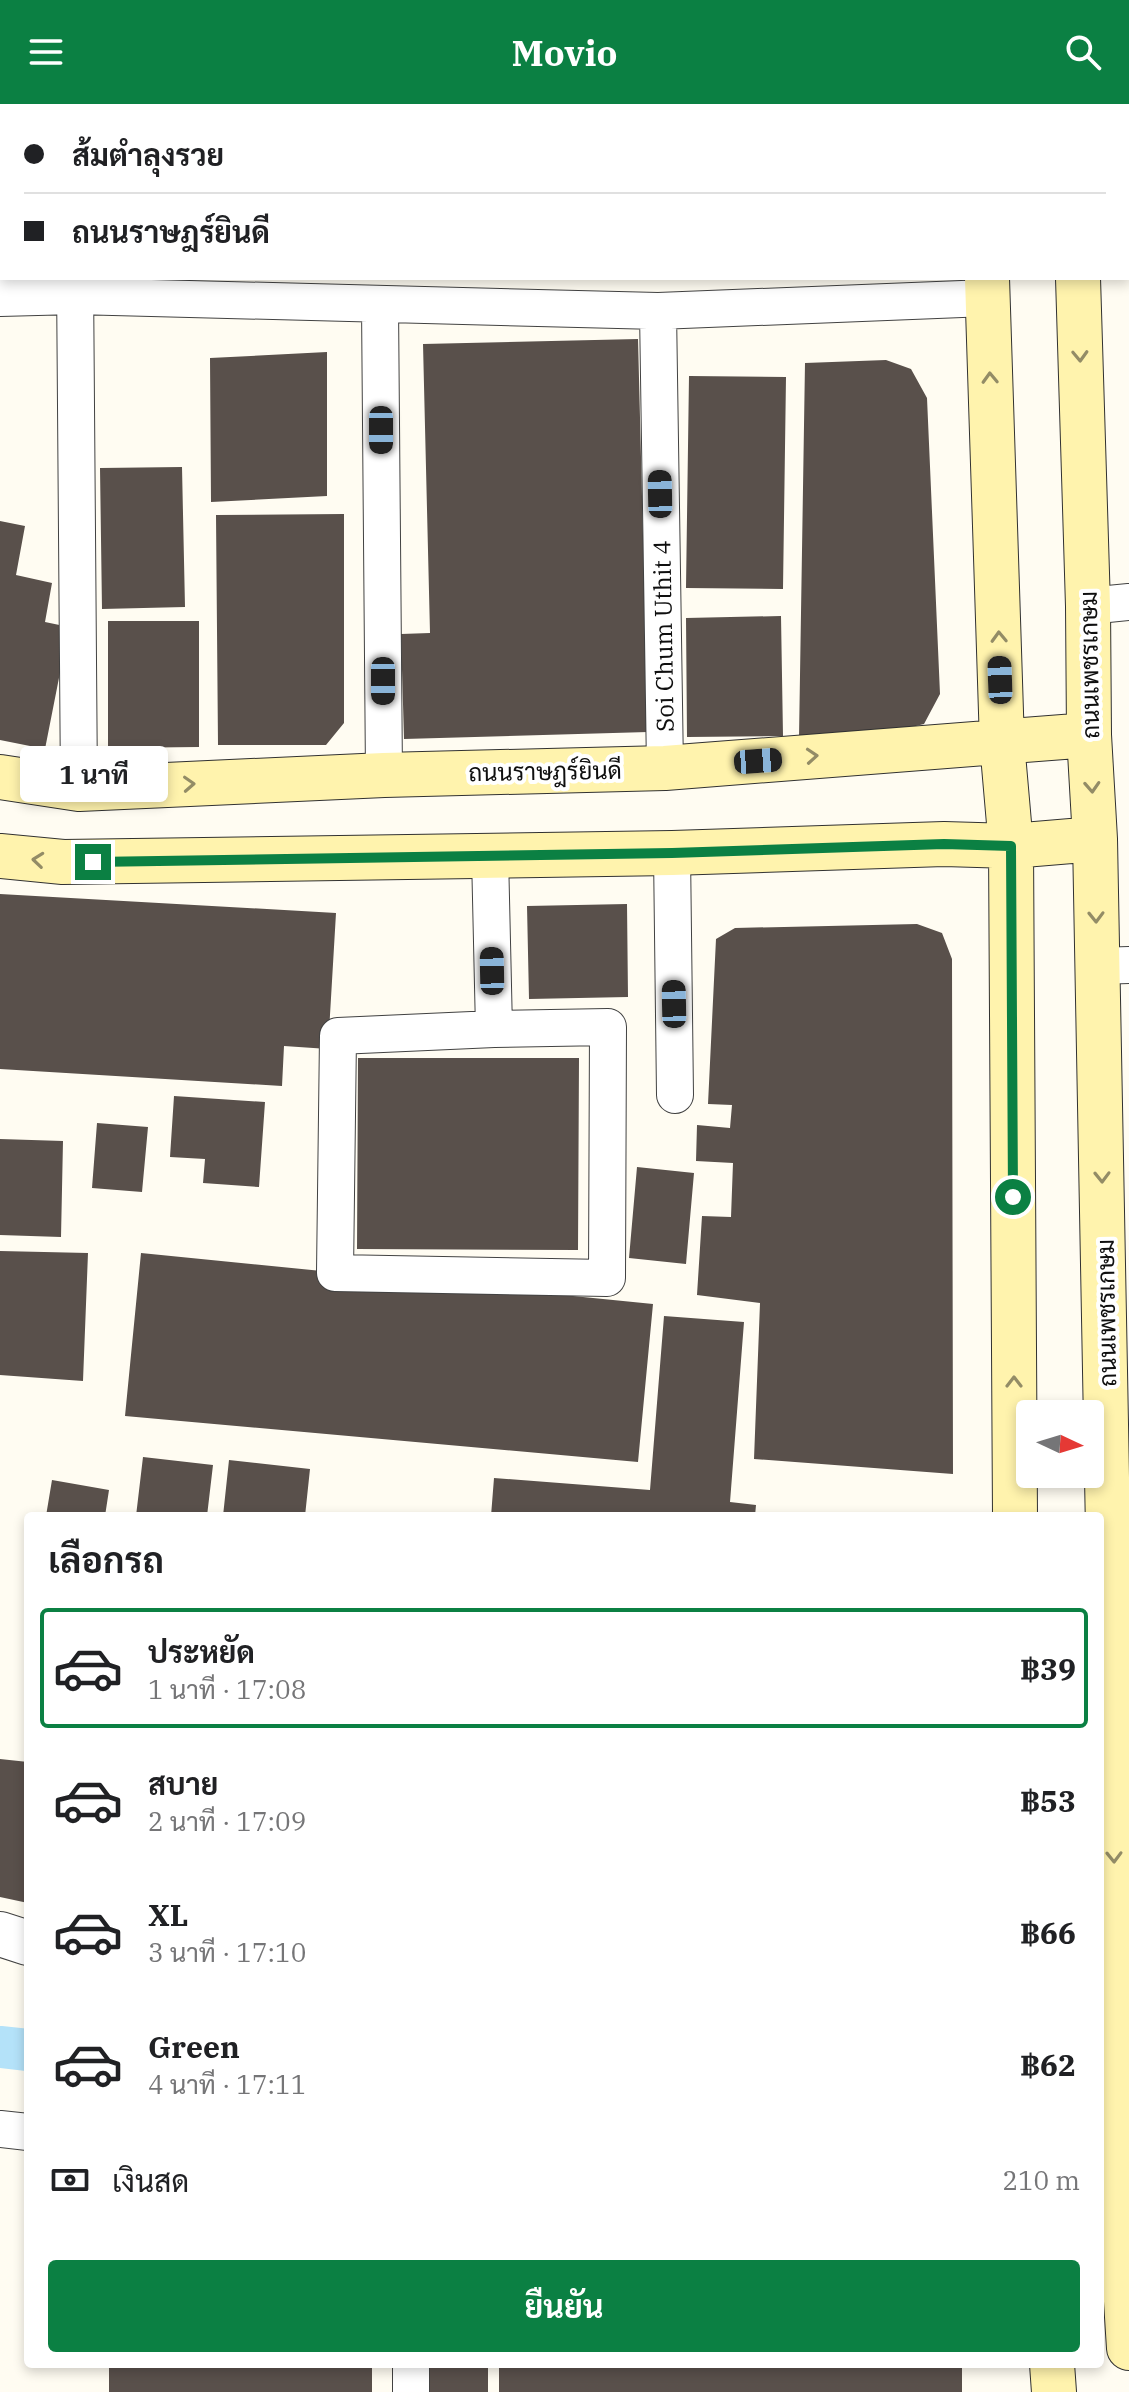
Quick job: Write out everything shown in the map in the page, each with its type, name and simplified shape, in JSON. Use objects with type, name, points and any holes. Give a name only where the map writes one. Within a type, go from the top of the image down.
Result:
[{"type":"main road","name":"ถนนเพชรเกษม","points":[[1078,280],[1109,604],[1089,735],[1095,839],[1113,965],[1123,2051],[1129,2348]]},
{"type":"main road","points":[[987,288],[1002,743],[1011,846],[1015,1512]]},
{"type":"main road","name":"ถนนราษฎร์ยินดี","points":[[0,777],[79,789],[384,775],[665,768],[1089,735]]},
{"type":"main road","points":[[0,856],[63,862],[672,853],[944,844],[1011,846],[1095,839]]},
{"type":"main road","points":[[1052,2368],[1054,2392]]},
{"type":"street","points":[[0,298],[75,287],[380,305],[658,311],[987,288]]},
{"type":"street","points":[[75,287],[79,789]]},
{"type":"street","points":[[380,305],[384,775]]},
{"type":"street","name":"Soi Chum Uthit 4","points":[[658,311],[665,768]]},
{"type":"street","points":[[672,853],[675,1095]]},
{"type":"street","points":[[490,855],[494,1029]]},
{"type":"street","points":[[608,1027],[607,1278],[335,1273],[338,1036],[494,1029],[608,1027]]},
{"type":"street","points":[[0,1934],[24,1942]]},
{"type":"street","points":[[0,2129],[24,2132]]},
{"type":"street","points":[[411,2368],[411,2392]]},
{"type":"building","points":[[638,339],[648,732],[404,739],[401,634],[430,633],[423,344]]},
{"type":"building","points":[[327,352],[327,496],[211,502],[210,358]]},
{"type":"building","points":[[886,360],[911,369],[927,398],[940,694],[924,724],[887,733],[799,738],[805,363]]},
{"type":"building","points":[[689,376],[786,377],[783,589],[686,588]]},
{"type":"building","points":[[182,467],[185,607],[102,609],[100,468]]},
{"type":"building","points":[[344,514],[344,723],[326,745],[218,745],[216,515]]},
{"type":"building","points":[[0,521],[25,526],[16,575],[52,583],[45,622],[69,627],[45,749],[0,740]]},
{"type":"building","points":[[781,616],[783,736],[687,737],[686,618]]},
{"type":"building","points":[[108,621],[199,621],[199,747],[108,748]]},
{"type":"building","points":[[0,894],[336,913],[328,1049],[284,1046],[282,1086],[0,1069]]},
{"type":"building","points":[[627,904],[628,997],[529,999],[527,906]]},
{"type":"building","points":[[917,924],[942,933],[952,959],[953,1474],[754,1459],[760,1303],[697,1295],[702,1216],[731,1217],[733,1163],[696,1161],[697,1125],[730,1128],[732,1105],[708,1104],[716,939],[735,928]]},
{"type":"building","points":[[358,1058],[579,1058],[578,1250],[357,1249]]},
{"type":"building","points":[[174,1096],[265,1102],[259,1187],[203,1183],[205,1159],[170,1157]]},
{"type":"building","points":[[97,1123],[148,1127],[142,1192],[92,1188]]},
{"type":"building","points":[[0,1139],[63,1141],[61,1237],[0,1235]]},
{"type":"building","points":[[637,1167],[694,1173],[686,1264],[629,1258]]},
{"type":"building","points":[[0,1251],[88,1253],[83,1381],[0,1375]]},
{"type":"building","points":[[141,1253],[653,1304],[638,1462],[125,1416]]},
{"type":"building","points":[[664,1316],[744,1322],[730,1502],[756,1505],[755,1512],[491,1512],[494,1478],[650,1490]]},
{"type":"building","points":[[143,1457],[213,1465],[207,1512],[136,1512]]},
{"type":"building","points":[[229,1460],[310,1469],[305,1512],[223,1512]]},
{"type":"building","points":[[52,1480],[109,1490],[106,1512],[47,1512]]},
{"type":"building","points":[[0,1759],[24,1762],[24,1902],[0,1897]]},
{"type":"building","points":[[109,2368],[372,2368],[372,2392],[109,2392]]},
{"type":"building","points":[[426,2368],[488,2368],[488,2392],[426,2392]]},
{"type":"building","points":[[499,2368],[962,2368],[962,2392],[499,2392]]},
{"type":"waterway","points":[[0,2047],[24,2050]]},
{"type":"route","points":[[93,862],[672,853],[944,844],[1011,846],[1013,1197]]}]
